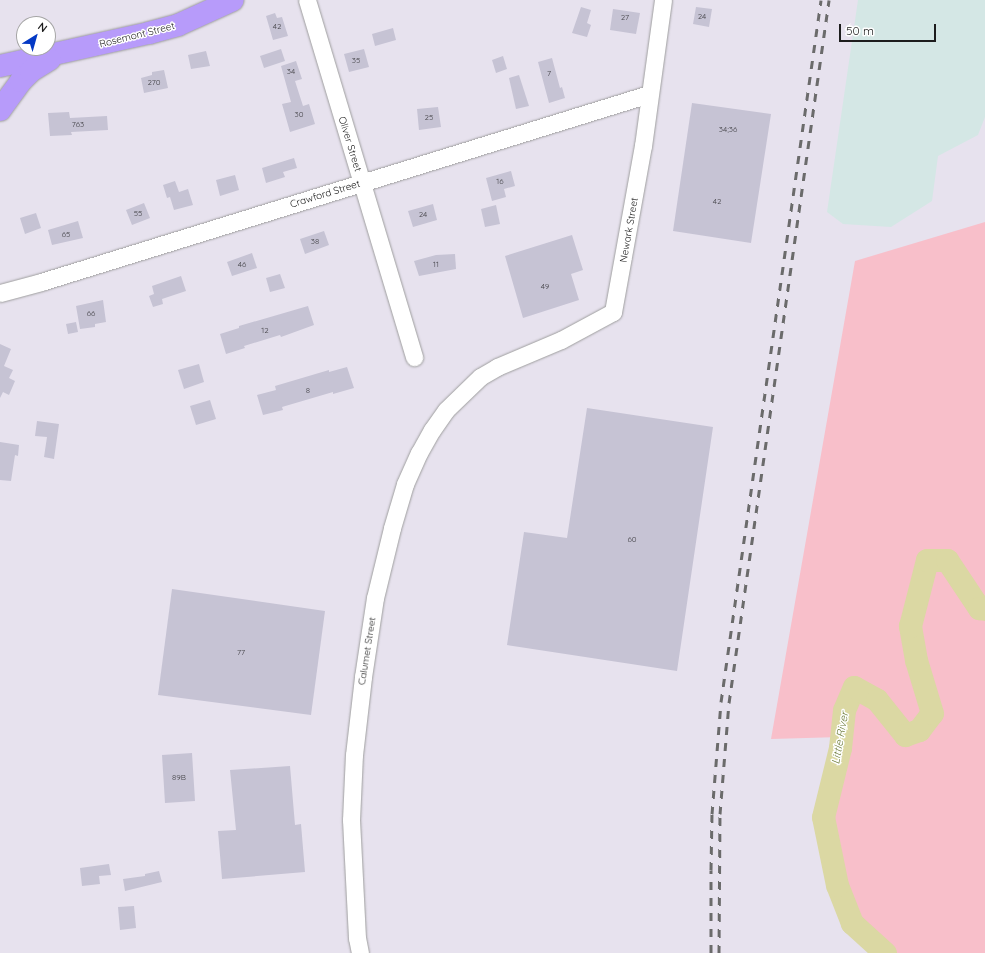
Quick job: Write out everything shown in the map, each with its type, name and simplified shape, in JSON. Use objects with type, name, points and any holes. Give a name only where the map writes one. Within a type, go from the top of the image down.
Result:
[{"type":"main road","name":"Rosemont Street","points":[[0,66],[171,27],[233,0]]},
{"type":"main road","name":"Rosemont Street","points":[[0,110],[12,91],[31,71],[61,53]]},
{"type":"street","name":"Oliver Street","points":[[307,0],[414,357]]},
{"type":"street","name":"Newark Street","points":[[480,377],[497,367],[561,340],[613,312],[639,168],[663,0]]},
{"type":"street","name":"Crawford Street","points":[[0,293],[41,282],[649,94]]},
{"type":"street","name":"Calumet Street","points":[[360,953],[357,938],[351,820],[354,756],[362,677],[375,598],[392,528],[405,484],[419,453],[446,410],[480,377]]},
{"type":"shaded area","points":[[858,0],[985,0],[985,117],[978,135],[938,156],[932,201],[891,227],[843,224],[827,212]]},
{"type":"shaded area","points":[[985,222],[985,953],[885,953],[852,923],[818,821],[841,737],[771,739],[855,261]],"holes":[[[912,633],[929,702],[916,660]]]},
{"type":"building","points":[[581,7],[591,10],[587,23],[591,25],[587,37],[572,33]]},
{"type":"building","points":[[696,7],[712,9],[709,27],[693,24]]},
{"type":"building","points":[[613,9],[640,13],[636,34],[610,30]]},
{"type":"building","points":[[275,13],[277,18],[282,17],[288,36],[273,40],[266,16]]},
{"type":"building","points":[[393,28],[396,40],[375,46],[372,34]]},
{"type":"building","points":[[281,49],[285,61],[264,68],[260,56]]},
{"type":"building","points":[[364,49],[369,67],[349,72],[344,54]]},
{"type":"building","points":[[206,51],[210,66],[191,69],[188,55]]},
{"type":"building","points":[[503,56],[507,69],[496,73],[492,60]]},
{"type":"building","points":[[552,58],[560,88],[562,87],[565,98],[549,103],[538,62]]},
{"type":"building","points":[[296,61],[302,79],[295,81],[303,106],[309,104],[315,124],[290,132],[282,104],[291,102],[281,66]]},
{"type":"building","points":[[164,70],[168,88],[144,93],[141,78],[152,75],[152,72]]},
{"type":"building","points":[[519,75],[529,106],[516,109],[509,78]]},
{"type":"building","points":[[692,103],[771,114],[751,243],[673,231]]},
{"type":"building","points":[[438,107],[441,127],[419,130],[417,109]]},
{"type":"building","points":[[69,112],[70,118],[107,116],[108,130],[71,132],[72,135],[50,136],[48,113]]},
{"type":"building","points":[[294,158],[297,168],[283,172],[285,177],[266,183],[262,168]]},
{"type":"building","points":[[511,171],[515,186],[504,189],[506,197],[492,201],[486,178]]},
{"type":"building","points":[[235,175],[239,190],[220,196],[216,180]]},
{"type":"building","points":[[175,181],[179,192],[188,189],[193,205],[174,210],[170,197],[167,198],[163,185]]},
{"type":"building","points":[[144,203],[150,218],[132,225],[126,210]]},
{"type":"building","points":[[433,204],[437,220],[413,227],[408,211]]},
{"type":"building","points":[[496,205],[500,224],[485,227],[481,209]]},
{"type":"building","points":[[36,213],[41,228],[25,234],[20,218]]},
{"type":"building","points":[[78,221],[83,238],[52,245],[48,230]]},
{"type":"building","points":[[324,231],[329,245],[305,254],[300,239]]},
{"type":"building","points":[[572,235],[583,270],[571,274],[579,300],[523,318],[505,256]]},
{"type":"building","points":[[252,253],[257,268],[232,276],[227,262]]},
{"type":"building","points":[[455,254],[456,269],[419,276],[414,261],[436,255]]},
{"type":"building","points":[[280,274],[285,288],[270,292],[266,278]]},
{"type":"building","points":[[181,276],[186,291],[162,299],[163,304],[153,307],[149,296],[154,294],[152,286]]},
{"type":"building","points":[[103,300],[106,322],[95,324],[95,327],[80,329],[76,306]]},
{"type":"building","points":[[308,306],[314,325],[281,337],[280,335],[244,346],[245,348],[226,354],[220,334],[239,328],[239,326]]},
{"type":"building","points":[[76,322],[78,332],[68,334],[66,324]]},
{"type":"building","points":[[0,344],[11,349],[4,366],[13,370],[9,378],[15,381],[9,395],[3,392],[0,398]]},
{"type":"building","points":[[199,364],[204,382],[184,389],[178,370]]},
{"type":"building","points":[[347,367],[354,388],[333,394],[333,392],[282,407],[283,410],[263,415],[257,395],[276,390],[275,386],[329,370],[329,372]]},
{"type":"building","points":[[210,400],[216,419],[196,425],[190,406]]},
{"type":"building","points":[[587,408],[713,427],[677,671],[507,645],[524,532],[567,538]]},
{"type":"building","points":[[37,421],[59,424],[54,459],[44,457],[47,437],[35,436]]},
{"type":"building","points":[[0,442],[19,445],[18,456],[15,455],[11,481],[0,480]]},
{"type":"building","points":[[172,589],[325,611],[311,715],[158,695]]},
{"type":"building","points":[[192,753],[195,801],[165,803],[162,755]]},
{"type":"building","points":[[290,766],[295,825],[301,824],[305,872],[222,879],[218,831],[236,830],[230,770]]},
{"type":"building","points":[[109,864],[111,875],[99,876],[100,884],[82,886],[80,868]]},
{"type":"building","points":[[159,871],[162,882],[125,891],[123,879],[145,876],[145,874]]},
{"type":"building","points":[[134,906],[136,928],[120,930],[118,907]]},
{"type":"waterway","name":"Little River","points":[[885,953],[852,923],[837,885],[823,817],[840,748],[844,710],[854,687],[877,700],[905,735],[919,730],[932,713],[916,660],[910,626],[927,560],[947,560],[979,608],[985,609]]},
{"type":"railway","points":[[711,953],[712,814],[721,702],[821,0]]},
{"type":"railway","points":[[719,953],[720,814],[729,703],[829,0]]}]
